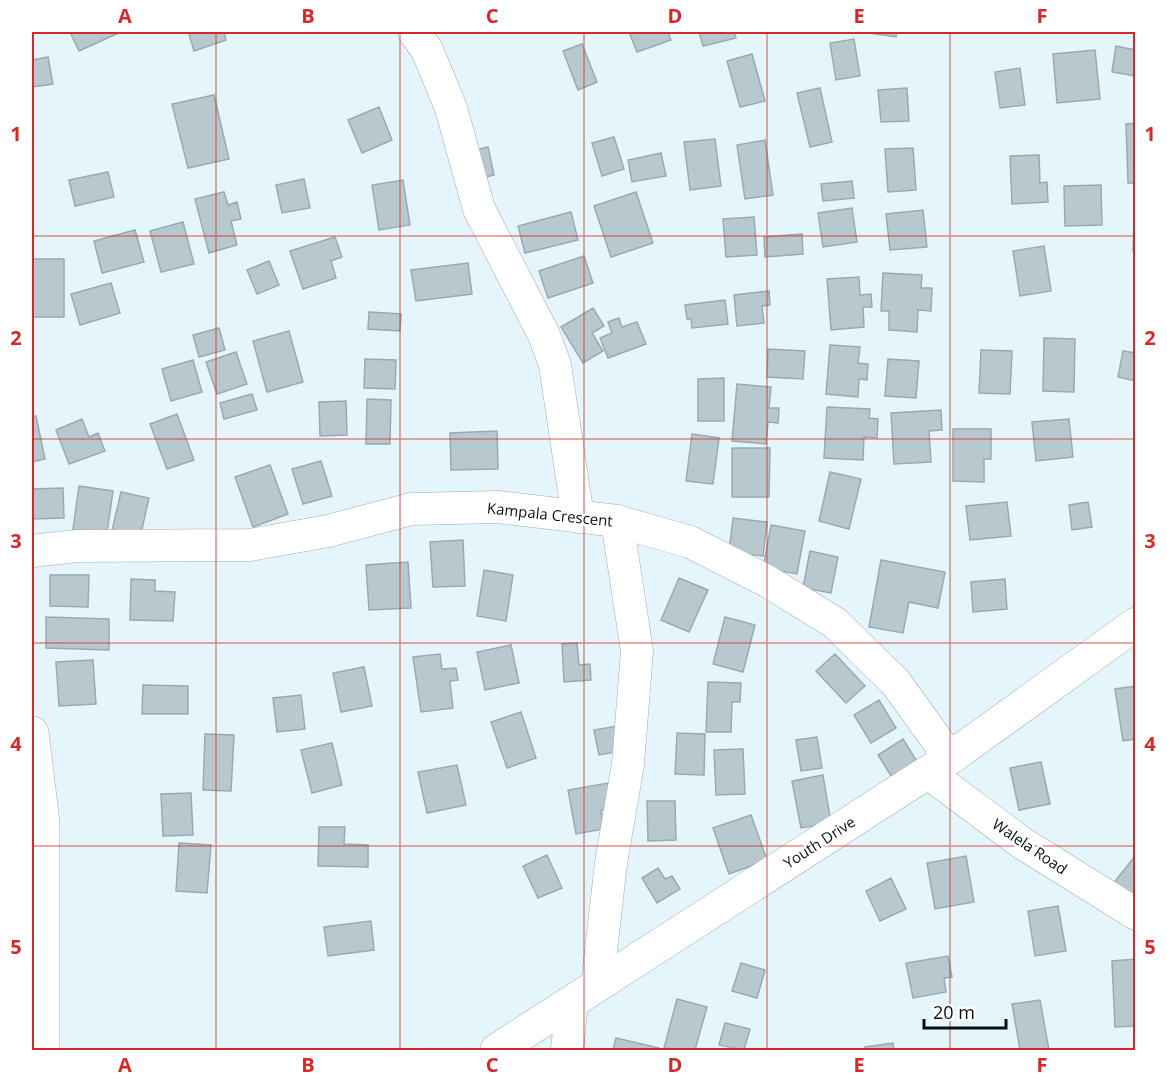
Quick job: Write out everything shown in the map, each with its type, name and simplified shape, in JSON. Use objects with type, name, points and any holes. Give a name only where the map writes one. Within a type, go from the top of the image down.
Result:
[{"type":"street","points":[[414,32],[427,50],[451,108],[479,209],[544,335],[555,365],[578,517]]},
{"type":"street","name":"Kampala Crescent","points":[[32,551],[77,546],[250,545],[328,531],[411,509],[498,507],[617,521],[690,542],[767,581],[835,622],[896,683],[939,765]]},
{"type":"street","points":[[567,1050],[584,994],[611,863],[628,764],[637,651],[617,521]]},
{"type":"street","name":"Youth Drive","points":[[497,1050],[939,765],[1136,624]]},
{"type":"street","points":[[32,733],[43,822],[43,1050]]},
{"type":"street","name":"Walela Road","points":[[939,765],[1022,843],[1136,914]]},
{"type":"building","points":[[70,32],[121,32],[79,51]]},
{"type":"building","points":[[224,32],[226,40],[194,51],[189,34]]},
{"type":"building","points":[[629,32],[668,32],[671,40],[637,52]]},
{"type":"building","points":[[699,32],[734,32],[736,38],[703,46]]},
{"type":"building","points":[[862,32],[897,32],[896,37]]},
{"type":"building","points":[[854,39],[860,76],[836,80],[830,43]]},
{"type":"building","points":[[582,44],[597,82],[578,90],[563,51]]},
{"type":"building","points":[[1116,46],[1136,50],[1136,76],[1112,72]]},
{"type":"building","points":[[1095,50],[1100,99],[1057,103],[1053,54]]},
{"type":"building","points":[[752,54],[765,101],[740,107],[727,61]]},
{"type":"building","points":[[48,57],[53,84],[33,87],[32,60]]},
{"type":"building","points":[[1020,68],[1025,105],[1000,108],[995,72]]},
{"type":"building","points":[[820,88],[832,142],[810,147],[797,93]]},
{"type":"building","points":[[907,88],[909,121],[881,122],[878,90]]},
{"type":"building","points":[[214,95],[229,159],[188,168],[172,104]]},
{"type":"building","points":[[379,107],[392,140],[362,153],[348,120]]},
{"type":"building","points":[[1136,123],[1136,183],[1128,183],[1126,124]]},
{"type":"building","points":[[614,137],[624,169],[602,176],[592,143]]},
{"type":"building","points":[[715,139],[721,186],[690,190],[684,142]]},
{"type":"building","points":[[765,140],[773,195],[745,199],[737,145]]},
{"type":"building","points":[[488,147],[494,175],[478,179],[471,151]]},
{"type":"building","points":[[913,148],[916,190],[888,192],[885,149]]},
{"type":"building","points":[[661,153],[666,176],[632,182],[628,160]]},
{"type":"building","points":[[1039,155],[1040,183],[1047,182],[1048,202],[1012,204],[1010,156]]},
{"type":"building","points":[[108,172],[114,197],[75,206],[69,180]]},
{"type":"building","points":[[304,179],[310,208],[282,213],[276,185]]},
{"type":"building","points":[[403,180],[410,225],[379,230],[372,185]]},
{"type":"building","points":[[852,181],[854,198],[823,201],[821,184]]},
{"type":"building","points":[[1101,185],[1102,225],[1065,226],[1064,186]]},
{"type":"building","points":[[224,192],[228,205],[237,202],[241,219],[231,221],[237,245],[209,253],[195,199]]},
{"type":"building","points":[[636,192],[653,243],[611,257],[594,206]]},
{"type":"building","points":[[1135,207],[1136,251],[1133,251]]},
{"type":"building","points":[[852,208],[857,242],[823,247],[818,213]]},
{"type":"building","points":[[923,210],[927,247],[890,250],[886,214]]},
{"type":"building","points":[[571,212],[578,240],[525,253],[518,226]]},
{"type":"building","points":[[754,217],[757,255],[726,257],[723,219]]},
{"type":"building","points":[[183,222],[194,264],[161,272],[150,231]]},
{"type":"building","points":[[135,230],[144,262],[102,273],[94,241]]},
{"type":"building","points":[[802,234],[803,254],[765,257],[764,237]]},
{"type":"building","points":[[335,237],[342,257],[331,261],[336,278],[303,289],[290,251]]},
{"type":"building","points":[[1044,246],[1051,291],[1020,296],[1013,251]]},
{"type":"building","points":[[584,256],[593,283],[548,298],[539,271]]},
{"type":"building","points":[[32,259],[64,259],[64,317],[32,317]]},
{"type":"building","points":[[269,261],[279,285],[257,294],[247,270]]},
{"type":"building","points":[[468,263],[472,294],[416,301],[411,270]]},
{"type":"building","points":[[883,273],[922,275],[921,288],[932,288],[931,311],[918,310],[917,332],[889,330],[889,311],[881,311]]},
{"type":"building","points":[[859,277],[860,295],[871,294],[872,307],[863,307],[864,327],[831,330],[827,279]]},
{"type":"building","points":[[111,283],[120,313],[80,325],[71,294]]},
{"type":"building","points":[[769,291],[770,305],[762,306],[764,323],[737,326],[734,295]]},
{"type":"building","points":[[725,300],[728,324],[692,328],[691,319],[687,319],[685,305]]},
{"type":"building","points":[[593,308],[604,326],[592,333],[603,351],[583,363],[561,327]]},
{"type":"building","points":[[369,312],[401,314],[400,331],[368,329]]},
{"type":"building","points":[[619,318],[622,327],[637,322],[646,344],[608,358],[600,338],[612,333],[608,322]]},
{"type":"building","points":[[219,328],[225,350],[199,357],[193,335]]},
{"type":"building","points":[[289,331],[303,382],[267,392],[253,341]]},
{"type":"building","points":[[1044,338],[1075,339],[1074,392],[1043,391]]},
{"type":"building","points":[[830,345],[860,347],[858,363],[868,364],[867,380],[859,379],[858,397],[826,394]]},
{"type":"building","points":[[768,349],[805,351],[803,379],[767,377]]},
{"type":"building","points":[[981,350],[1012,351],[1010,394],[979,393]]},
{"type":"building","points":[[1123,351],[1136,353],[1136,381],[1118,377]]},
{"type":"building","points":[[236,352],[247,384],[217,394],[206,362]]},
{"type":"building","points":[[365,359],[396,360],[395,389],[364,388]]},
{"type":"building","points":[[888,359],[919,361],[916,398],[885,396]]},
{"type":"building","points":[[193,360],[202,392],[171,401],[162,369]]},
{"type":"building","points":[[724,378],[724,421],[698,421],[698,379]]},
{"type":"building","points":[[737,384],[771,387],[769,408],[779,408],[778,423],[768,422],[766,444],[732,441]]},
{"type":"building","points":[[252,394],[257,410],[224,419],[220,403]]},
{"type":"building","points":[[367,399],[391,400],[390,444],[366,444]]},
{"type":"building","points":[[346,401],[347,435],[320,436],[319,402]]},
{"type":"building","points":[[827,407],[870,409],[869,418],[878,419],[877,438],[864,437],[863,460],[824,458]]},
{"type":"building","points":[[941,410],[942,430],[929,431],[931,462],[894,464],[891,413]]},
{"type":"building","points":[[177,414],[194,460],[167,469],[150,424]]},
{"type":"building","points":[[36,416],[45,459],[32,462],[32,417]]},
{"type":"building","points":[[82,419],[89,437],[98,433],[105,451],[69,464],[56,430]]},
{"type":"building","points":[[1069,419],[1073,457],[1036,461],[1032,422]]},
{"type":"building","points":[[953,429],[991,429],[991,459],[984,459],[984,482],[953,481]]},
{"type":"building","points":[[497,431],[498,469],[451,470],[450,433]]},
{"type":"building","points":[[692,434],[719,438],[713,484],[686,481]]},
{"type":"building","points":[[732,448],[770,448],[769,497],[732,497]]},
{"type":"building","points":[[321,461],[332,496],[303,504],[292,469]]},
{"type":"building","points":[[270,465],[288,514],[253,527],[235,477]]},
{"type":"building","points":[[830,472],[861,479],[849,529],[819,521]]},
{"type":"building","points":[[79,486],[113,491],[106,540],[72,536]]},
{"type":"building","points":[[63,488],[64,518],[32,519],[32,489]]},
{"type":"building","points":[[121,492],[149,498],[139,542],[111,535]]},
{"type":"building","points":[[1007,502],[1011,536],[970,540],[966,506]]},
{"type":"building","points":[[1088,502],[1092,527],[1072,530],[1069,505]]},
{"type":"building","points":[[733,518],[767,522],[763,556],[729,552]]},
{"type":"building","points":[[771,525],[805,531],[797,574],[763,568]]},
{"type":"building","points":[[463,540],[465,586],[433,587],[430,542]]},
{"type":"building","points":[[810,551],[838,557],[831,593],[803,588]]},
{"type":"building","points":[[881,560],[945,572],[938,608],[909,602],[903,633],[869,627]]},
{"type":"building","points":[[408,562],[411,608],[369,610],[366,565]]},
{"type":"building","points":[[484,570],[513,575],[506,621],[477,616]]},
{"type":"building","points":[[50,575],[89,575],[88,607],[50,606]]},
{"type":"building","points":[[679,578],[708,590],[689,632],[661,620]]},
{"type":"building","points":[[131,579],[155,580],[155,591],[175,592],[173,621],[130,620]]},
{"type":"building","points":[[1005,579],[1007,609],[973,612],[971,582]]},
{"type":"building","points":[[46,617],[109,619],[109,650],[46,648]]},
{"type":"building","points":[[725,617],[755,625],[743,672],[713,664]]},
{"type":"building","points":[[577,643],[579,665],[590,664],[591,680],[564,682],[562,644]]},
{"type":"building","points":[[511,645],[519,683],[485,690],[477,652]]},
{"type":"building","points":[[440,654],[442,669],[456,668],[458,680],[450,681],[453,708],[421,712],[413,657]]},
{"type":"building","points":[[835,654],[865,686],[846,703],[816,671]]},
{"type":"building","points":[[93,660],[96,704],[59,706],[56,662]]},
{"type":"building","points":[[364,667],[372,706],[341,712],[333,673]]},
{"type":"building","points":[[708,682],[741,683],[740,702],[732,702],[731,732],[706,732]]},
{"type":"building","points":[[143,685],[188,686],[188,714],[142,714]]},
{"type":"building","points":[[1135,686],[1136,739],[1123,741],[1115,689]]},
{"type":"building","points":[[301,695],[305,729],[277,732],[273,698]]},
{"type":"building","points":[[879,700],[896,728],[871,743],[854,715]]},
{"type":"building","points":[[521,712],[536,758],[507,768],[491,722]]},
{"type":"building","points":[[622,725],[627,750],[599,755],[594,730]]},
{"type":"building","points":[[677,733],[705,734],[704,775],[675,774]]},
{"type":"building","points":[[205,734],[234,735],[231,791],[203,790]]},
{"type":"building","points":[[817,737],[822,768],[801,771],[796,740]]},
{"type":"building","points":[[903,739],[918,763],[893,779],[878,755]]},
{"type":"building","points":[[332,743],[342,785],[312,793],[301,750]]},
{"type":"building","points":[[743,749],[745,794],[716,795],[714,750]]},
{"type":"building","points":[[1041,762],[1050,804],[1019,810],[1010,768]]},
{"type":"building","points":[[457,765],[466,805],[427,813],[418,772]]},
{"type":"building","points":[[823,775],[831,823],[801,828],[792,781]]},
{"type":"building","points":[[608,783],[612,809],[601,810],[604,829],[576,834],[568,790]]},
{"type":"building","points":[[191,793],[193,835],[163,836],[161,794]]},
{"type":"building","points":[[647,801],[675,801],[676,840],[648,841]]},
{"type":"building","points":[[751,815],[767,860],[729,874],[713,828]]},
{"type":"building","points":[[319,827],[345,827],[344,844],[368,845],[368,867],[318,866]]},
{"type":"building","points":[[179,843],[211,845],[207,893],[176,891]]},
{"type":"building","points":[[547,855],[562,888],[538,898],[523,866]]},
{"type":"building","points":[[1136,855],[1136,906],[1108,890]]},
{"type":"building","points":[[966,856],[974,902],[935,909],[927,863]]},
{"type":"building","points":[[658,868],[665,879],[672,876],[680,889],[657,903],[642,878]]},
{"type":"building","points":[[891,878],[906,909],[880,921],[866,891]]},
{"type":"building","points":[[1058,906],[1066,951],[1035,956],[1028,911]]},
{"type":"building","points":[[371,921],[374,950],[328,956],[324,927]]},
{"type":"building","points":[[948,956],[952,977],[944,978],[946,992],[913,998],[906,963]]},
{"type":"building","points":[[1136,959],[1136,1026],[1115,1027],[1112,961]]},
{"type":"building","points":[[741,963],[765,970],[757,998],[732,991]]},
{"type":"building","points":[[677,999],[707,1007],[695,1050],[664,1048]]},
{"type":"building","points":[[1040,1000],[1049,1050],[1020,1050],[1012,1004]]},
{"type":"building","points":[[725,1023],[750,1029],[744,1050],[719,1045]]},
{"type":"building","points":[[616,1038],[659,1048],[658,1050],[613,1050]]},
{"type":"building","points":[[893,1043],[894,1050],[865,1050],[865,1047]]}]
